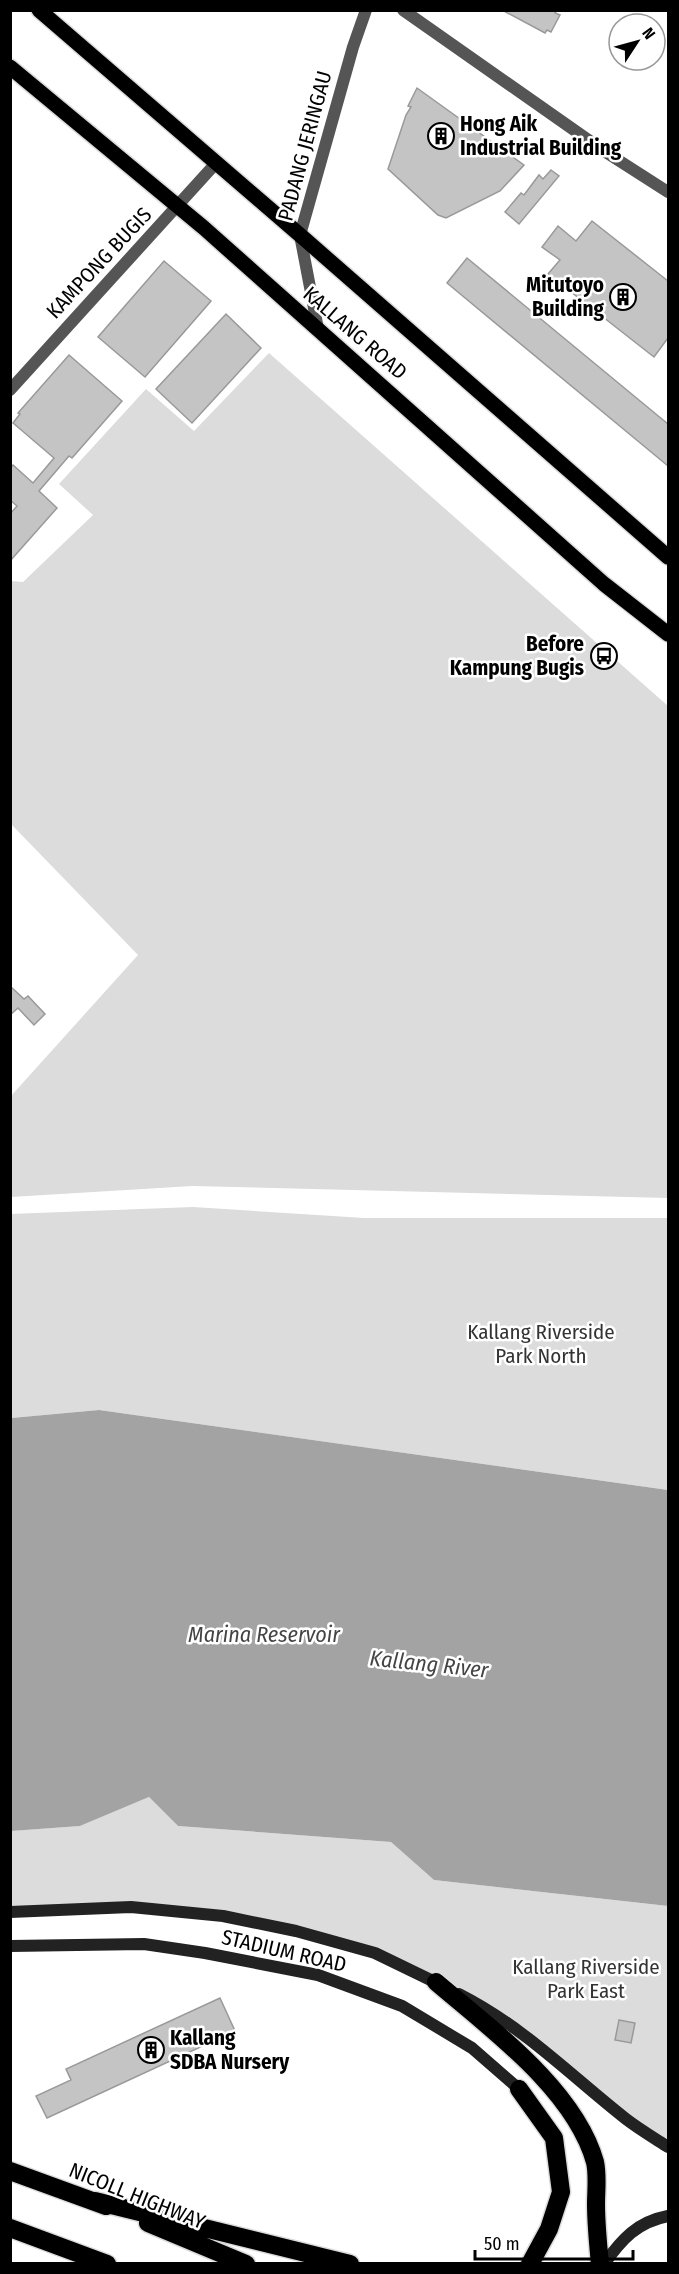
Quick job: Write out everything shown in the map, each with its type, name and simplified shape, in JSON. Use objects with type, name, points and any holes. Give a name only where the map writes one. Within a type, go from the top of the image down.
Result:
[{"type":"highway","points":[[436,1982],[505,2040],[544,2080],[579,2122],[596,2164],[596,2222],[602,2264]]},
{"type":"highway","points":[[519,2089],[554,2138],[561,2192],[549,2229],[530,2264]]},
{"type":"highway","name":"NICOLL HIGHWAY","points":[[10,2171],[95,2201],[246,2264]]},
{"type":"highway","points":[[95,2201],[350,2264]]},
{"type":"highway","points":[[10,2228],[107,2264]]},
{"type":"main road","name":"KALLANG ROAD","points":[[39,10],[217,162],[669,557]]},
{"type":"main road","name":"KALLANG ROAD","points":[[10,67],[178,206],[604,584],[669,634]]},
{"type":"street","name":"PADANG JERINGAU","points":[[318,329],[300,235],[353,47],[366,10]]},
{"type":"street","points":[[403,10],[604,152],[669,192]]},
{"type":"street","name":"KAMPONG BUGIS","points":[[10,390],[217,162]]},
{"type":"street","name":"STADIUM ROAD","points":[[10,1911],[131,1907],[223,1916],[296,1931],[375,1953],[491,2010],[542,2048],[627,2120],[669,2147]]},
{"type":"street","name":"STADIUM ROAD","points":[[10,1946],[144,1944],[205,1953],[318,1975],[402,2006],[472,2048],[519,2089]]},
{"type":"street","points":[[602,2264],[621,2240],[645,2223],[669,2216]]},
{"type":"green space","points":[[269,353],[668,706],[668,1198],[192,1186],[11,1197],[11,1096],[138,955],[11,824],[11,581],[23,582],[93,515],[59,484],[146,389],[194,431]]},
{"type":"green space","name":"Kallang Riverside Park North","points":[[193,1207],[364,1218],[668,1218],[668,1490],[99,1410],[11,1418],[10,1214]]},
{"type":"green space","name":"Kallang Riverside Park East","points":[[149,1797],[178,1826],[391,1842],[434,1880],[668,1906],[668,2147],[542,2048],[375,1953],[328,1939],[128,1905],[11,1911],[10,1831],[80,1826]]},
{"type":"water","name":"Marina Reservoir","points":[[99,1410],[668,1490],[668,1906],[434,1880],[391,1842],[178,1826],[149,1797],[80,1826],[11,1831],[11,1418]]},
{"type":"building","points":[[502,10],[557,10],[555,13],[560,15],[551,32],[547,30],[545,33]]},
{"type":"building","name":"Hong Aik Industrial Building","points":[[417,88],[524,165],[500,191],[446,218],[438,215],[388,169],[406,115],[411,107],[408,106]]},
{"type":"building","points":[[551,170],[559,176],[519,224],[505,212],[521,193],[524,195],[539,175],[543,179]]},
{"type":"building","name":"Mitutoyo Building","points":[[592,221],[668,281],[668,338],[654,357],[548,274],[560,260],[542,247],[558,226],[576,241]]},
{"type":"building","points":[[467,258],[668,424],[668,466],[447,283]]},
{"type":"building","points":[[164,261],[211,301],[145,377],[98,337]]},
{"type":"building","points":[[226,314],[261,348],[192,423],[156,389]]},
{"type":"building","points":[[69,355],[122,401],[72,458],[69,456],[39,491],[57,508],[10,561],[10,514],[17,506],[10,500],[10,468],[13,465],[33,483],[54,458],[13,423],[20,414],[18,413]]},
{"type":"building","points":[[10,986],[24,999],[28,996],[45,1014],[34,1025],[18,1008],[10,1015]]},
{"type":"building","name":"Kallang SDBA Nursery","points":[[220,1998],[235,2031],[47,2118],[36,2096],[71,2080],[66,2069]]},
{"type":"building","points":[[619,2020],[635,2023],[631,2043],[615,2040]]},
{"type":"place","name":"Hong Aik Industrial Building","points":[[441,136]]},
{"type":"place","name":"Mitutoyo Building","points":[[623,297]]},
{"type":"place","name":"Before Kampung Bugis","points":[[604,656]]},
{"type":"place","name":"Kallang SDBA Nursery","points":[[151,2050]]},
{"type":"water label","name":"Kallang River","points":[[429,1664]]}]
